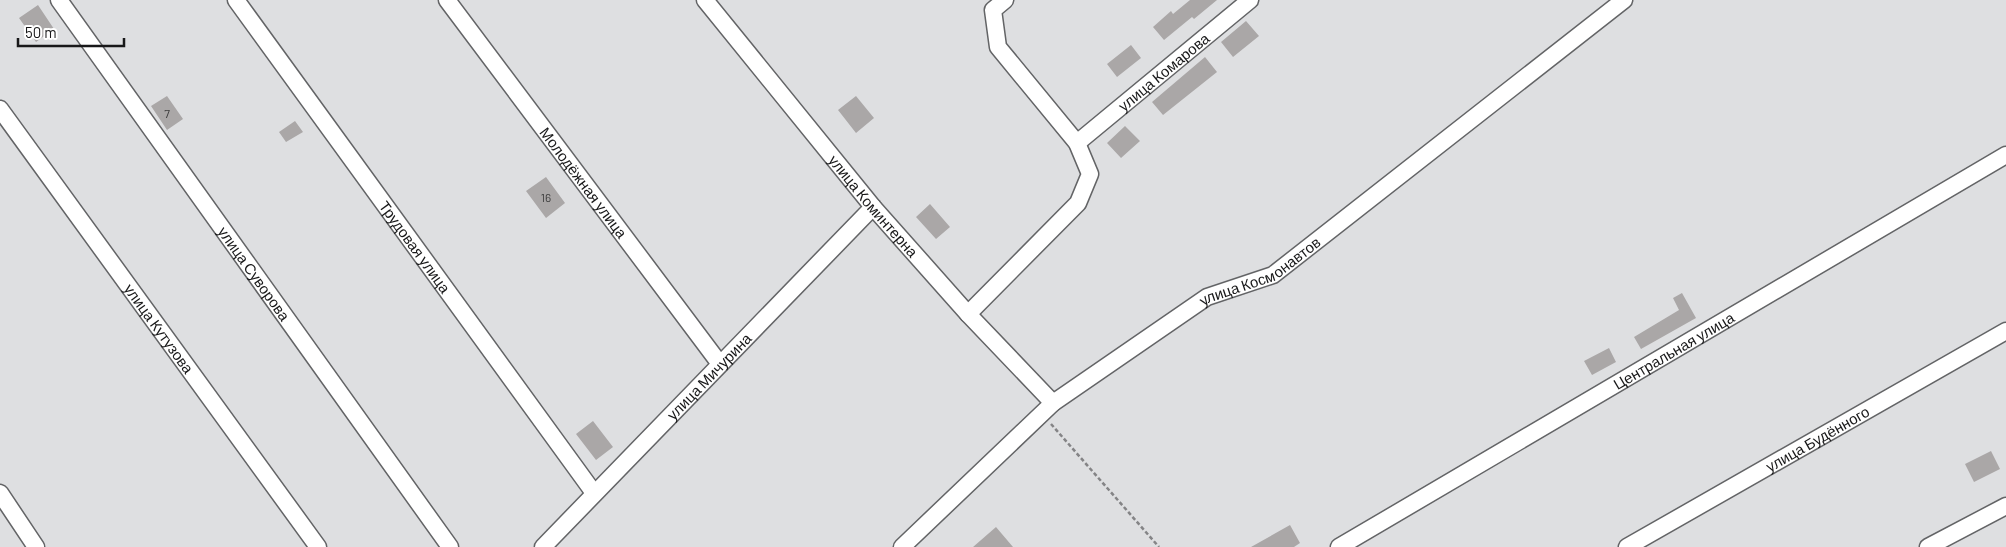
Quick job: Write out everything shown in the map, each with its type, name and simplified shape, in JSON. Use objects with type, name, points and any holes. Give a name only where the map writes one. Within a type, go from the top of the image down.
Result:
[{"type":"street","name":"улица Суворова","points":[[59,0],[450,547]]},
{"type":"street","name":"Трудовая улица","points":[[236,0],[594,493]]},
{"type":"street","name":"Молодёжная улица","points":[[447,0],[720,364]]},
{"type":"street","name":"улица Коминтерна","points":[[705,0],[874,207],[1047,408]]},
{"type":"street","points":[[968,314],[1078,203],[1090,174],[1076,143],[1060,120],[998,48],[993,10],[1005,0]]},
{"type":"street","name":"улица Комарова","points":[[1076,143],[1250,0]]},
{"type":"street","name":"улица Космонавтов","points":[[902,547],[1047,408],[1207,297],[1273,275],[1624,0]]},
{"type":"street","name":"улица Кутузова","points":[[0,110],[318,547]]},
{"type":"street","name":"Центральная улица","points":[[1339,547],[2006,155]]},
{"type":"street","name":"улица Мичурина","points":[[543,547],[874,207]]},
{"type":"street","name":"улица Будённого","points":[[1627,547],[2006,331]]},
{"type":"street","points":[[0,492],[36,547]]},
{"type":"street","points":[[1928,547],[2004,513]]},
{"type":"path","points":[[1047,408],[1159,547]]},
{"type":"building","points":[[1190,0],[1217,0],[1164,40],[1153,27],[1171,11],[1173,14]]},
{"type":"building","points":[[38,5],[54,29],[36,42],[19,18]]},
{"type":"building","points":[[1246,21],[1259,36],[1233,57],[1221,42]]},
{"type":"building","points":[[1131,45],[1141,58],[1117,77],[1107,64]]},
{"type":"building","points":[[1205,57],[1217,72],[1163,115],[1152,102]]},
{"type":"building","points":[[167,96],[183,119],[167,130],[151,106]]},
{"type":"building","points":[[856,96],[874,118],[856,133],[838,110]]},
{"type":"building","points":[[295,121],[303,132],[286,142],[279,132]]},
{"type":"building","points":[[1125,126],[1140,141],[1121,158],[1107,143]]},
{"type":"building","points":[[546,177],[565,203],[546,218],[526,191]]},
{"type":"building","points":[[930,204],[950,227],[936,239],[916,217]]},
{"type":"building","points":[[1682,293],[1696,318],[1641,349],[1634,337],[1679,310],[1673,298]]},
{"type":"building","points":[[1609,348],[1616,362],[1592,375],[1584,361]]},
{"type":"building","points":[[593,421],[613,447],[596,460],[576,434]]},
{"type":"building","points":[[1991,451],[2000,469],[1974,482],[1965,464]]},
{"type":"building","points":[[1290,525],[1300,543],[1294,547],[1251,547]]},
{"type":"building","points":[[996,527],[1013,547],[973,547]]}]
